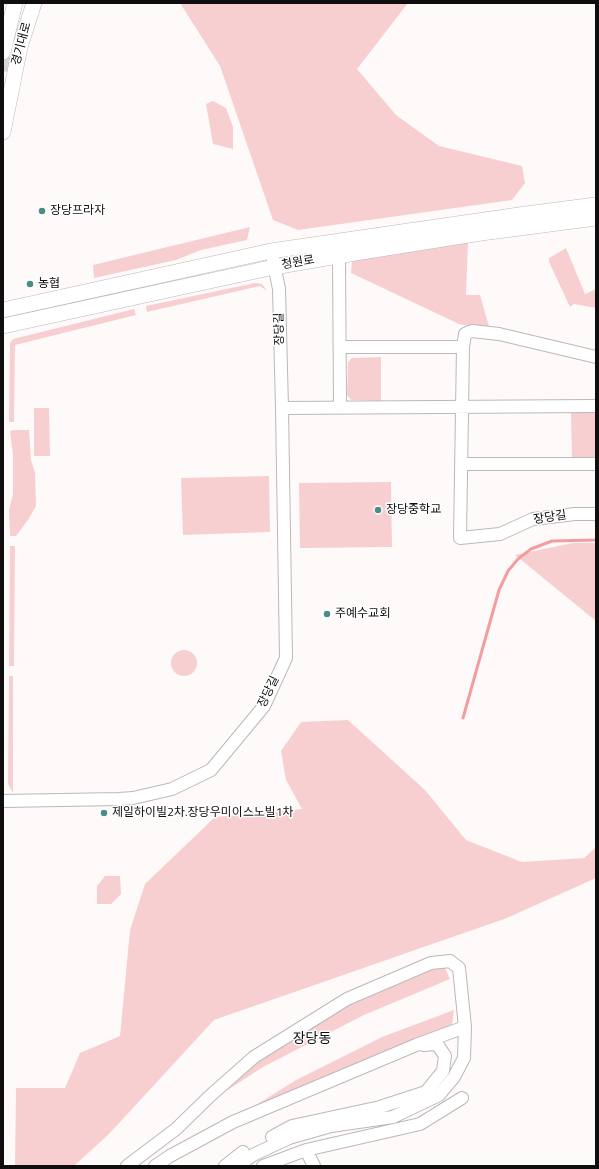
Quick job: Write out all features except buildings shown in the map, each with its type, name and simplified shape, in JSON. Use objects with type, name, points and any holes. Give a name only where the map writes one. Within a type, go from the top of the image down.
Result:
[{"type":"main road","name":"경기대로","points":[[3,132],[20,47],[34,3]]},
{"type":"main road","name":"경기대로","points":[[3,52],[11,6]]},
{"type":"main road","name":"청원로","points":[[3,310],[271,251],[596,205]]},
{"type":"main road","name":"청원로","points":[[3,326],[274,267],[481,233],[596,218]]},
{"type":"street","name":"장당길","points":[[3,801],[134,798],[172,789],[211,770],[264,706],[286,658],[279,289],[271,251]]},
{"type":"street","points":[[339,256],[340,407]]},
{"type":"street","name":"장당길","points":[[596,357],[499,334],[472,331],[465,334],[463,347],[460,538],[500,534],[533,519],[575,514],[596,514]]},
{"type":"street","points":[[340,347],[463,347]]},
{"type":"street","points":[[282,408],[596,406]]},
{"type":"street","points":[[461,464],[596,464]]},
{"type":"street","points":[[127,1166],[176,1129],[211,1095],[254,1057],[347,999],[431,963],[450,961],[459,968],[466,1027],[464,1058],[454,1077],[439,1095],[393,1117],[331,1126],[289,1138],[253,1155],[238,1166]]},
{"type":"street","points":[[155,1166],[170,1156],[233,1122],[416,1045],[466,1027]]},
{"type":"street","points":[[225,1166],[247,1149],[292,1126],[380,1107],[426,1092],[443,1071],[445,1056],[437,1044],[416,1045]]},
{"type":"street","points":[[263,1166],[306,1150],[420,1124],[462,1098]]},
{"type":"street","points":[[306,1150],[314,1166]]},
{"type":"shaded area","points":[[180,3],[408,3],[357,69],[396,115],[439,146],[522,166],[525,183],[512,200],[298,230],[273,220],[220,66]]},
{"type":"shaded area","points":[[213,101],[226,108],[233,127],[233,149],[213,144],[206,104]]},
{"type":"shaded area","points":[[250,227],[247,240],[201,250],[176,260],[94,278],[93,265]]},
{"type":"shaded area","points":[[468,241],[466,295],[480,295],[490,330],[459,324],[351,273],[352,260]]},
{"type":"shaded area","points":[[566,248],[585,294],[596,289],[596,308],[574,304],[570,307],[549,262],[549,258]]},
{"type":"shaded area","points":[[255,283],[262,284],[267,291],[260,286],[147,312],[146,306]]},
{"type":"shaded area","points":[[134,309],[136,315],[15,345],[14,422],[9,422],[10,343],[13,339]]},
{"type":"shaded area","points":[[381,357],[381,401],[351,400],[347,395],[348,362],[352,358]]},
{"type":"shaded area","points":[[34,408],[49,408],[50,456],[34,456]]},
{"type":"shaded area","points":[[571,413],[596,413],[596,462],[572,462]]},
{"type":"shaded area","points":[[29,430],[31,460],[35,473],[36,506],[16,536],[10,536],[9,510],[13,494],[13,455],[10,431]]},
{"type":"shaded area","points":[[269,476],[270,532],[183,535],[181,478]]},
{"type":"shaded area","points":[[391,482],[392,547],[300,548],[299,483]]},
{"type":"shaded area","points":[[573,543],[596,543],[596,621],[515,555]]},
{"type":"shaded area","points":[[10,546],[15,546],[14,666],[9,666]]},
{"type":"shaded area","points":[[184,650],[193,654],[197,663],[193,672],[184,676],[175,672],[171,663],[175,654]]},
{"type":"shaded area","points":[[9,676],[13,676],[13,793],[8,784]]},
{"type":"shaded area","points":[[348,720],[425,790],[466,840],[522,862],[584,858],[596,847],[596,878],[507,918],[214,1020],[109,1134],[74,1166],[15,1166],[16,1088],[65,1088],[80,1053],[120,1036],[130,930],[145,884],[215,817],[302,809],[286,780],[281,751],[301,722]]},
{"type":"shaded area","points":[[105,876],[120,876],[121,894],[111,904],[97,904],[97,886]]},
{"type":"shaded area","points":[[435,966],[445,968],[450,979],[364,1015],[263,1067],[226,1091],[257,1061],[352,1001]]},
{"type":"shaded area","points":[[454,1010],[452,1025],[441,1031],[360,1062],[240,1115],[296,1080],[382,1037]]},
{"type":"waterway","points":[[463,718],[499,590],[508,571],[518,559],[531,549],[552,541],[596,540]]},
{"type":"tunnel","points":[[3,71],[11,39]]},
{"type":"place","name":"장당프라자","points":[[42,211]]},
{"type":"place","name":"농협","points":[[30,284]]},
{"type":"place","name":"장당중학교","points":[[378,510]]},
{"type":"place","name":"주예수교회","points":[[327,614]]},
{"type":"place","name":"제일하이빌2차.장당우미이스노빌1차","points":[[104,813]]},
{"type":"district","name":"장당동","points":[[312,1040]]}]
